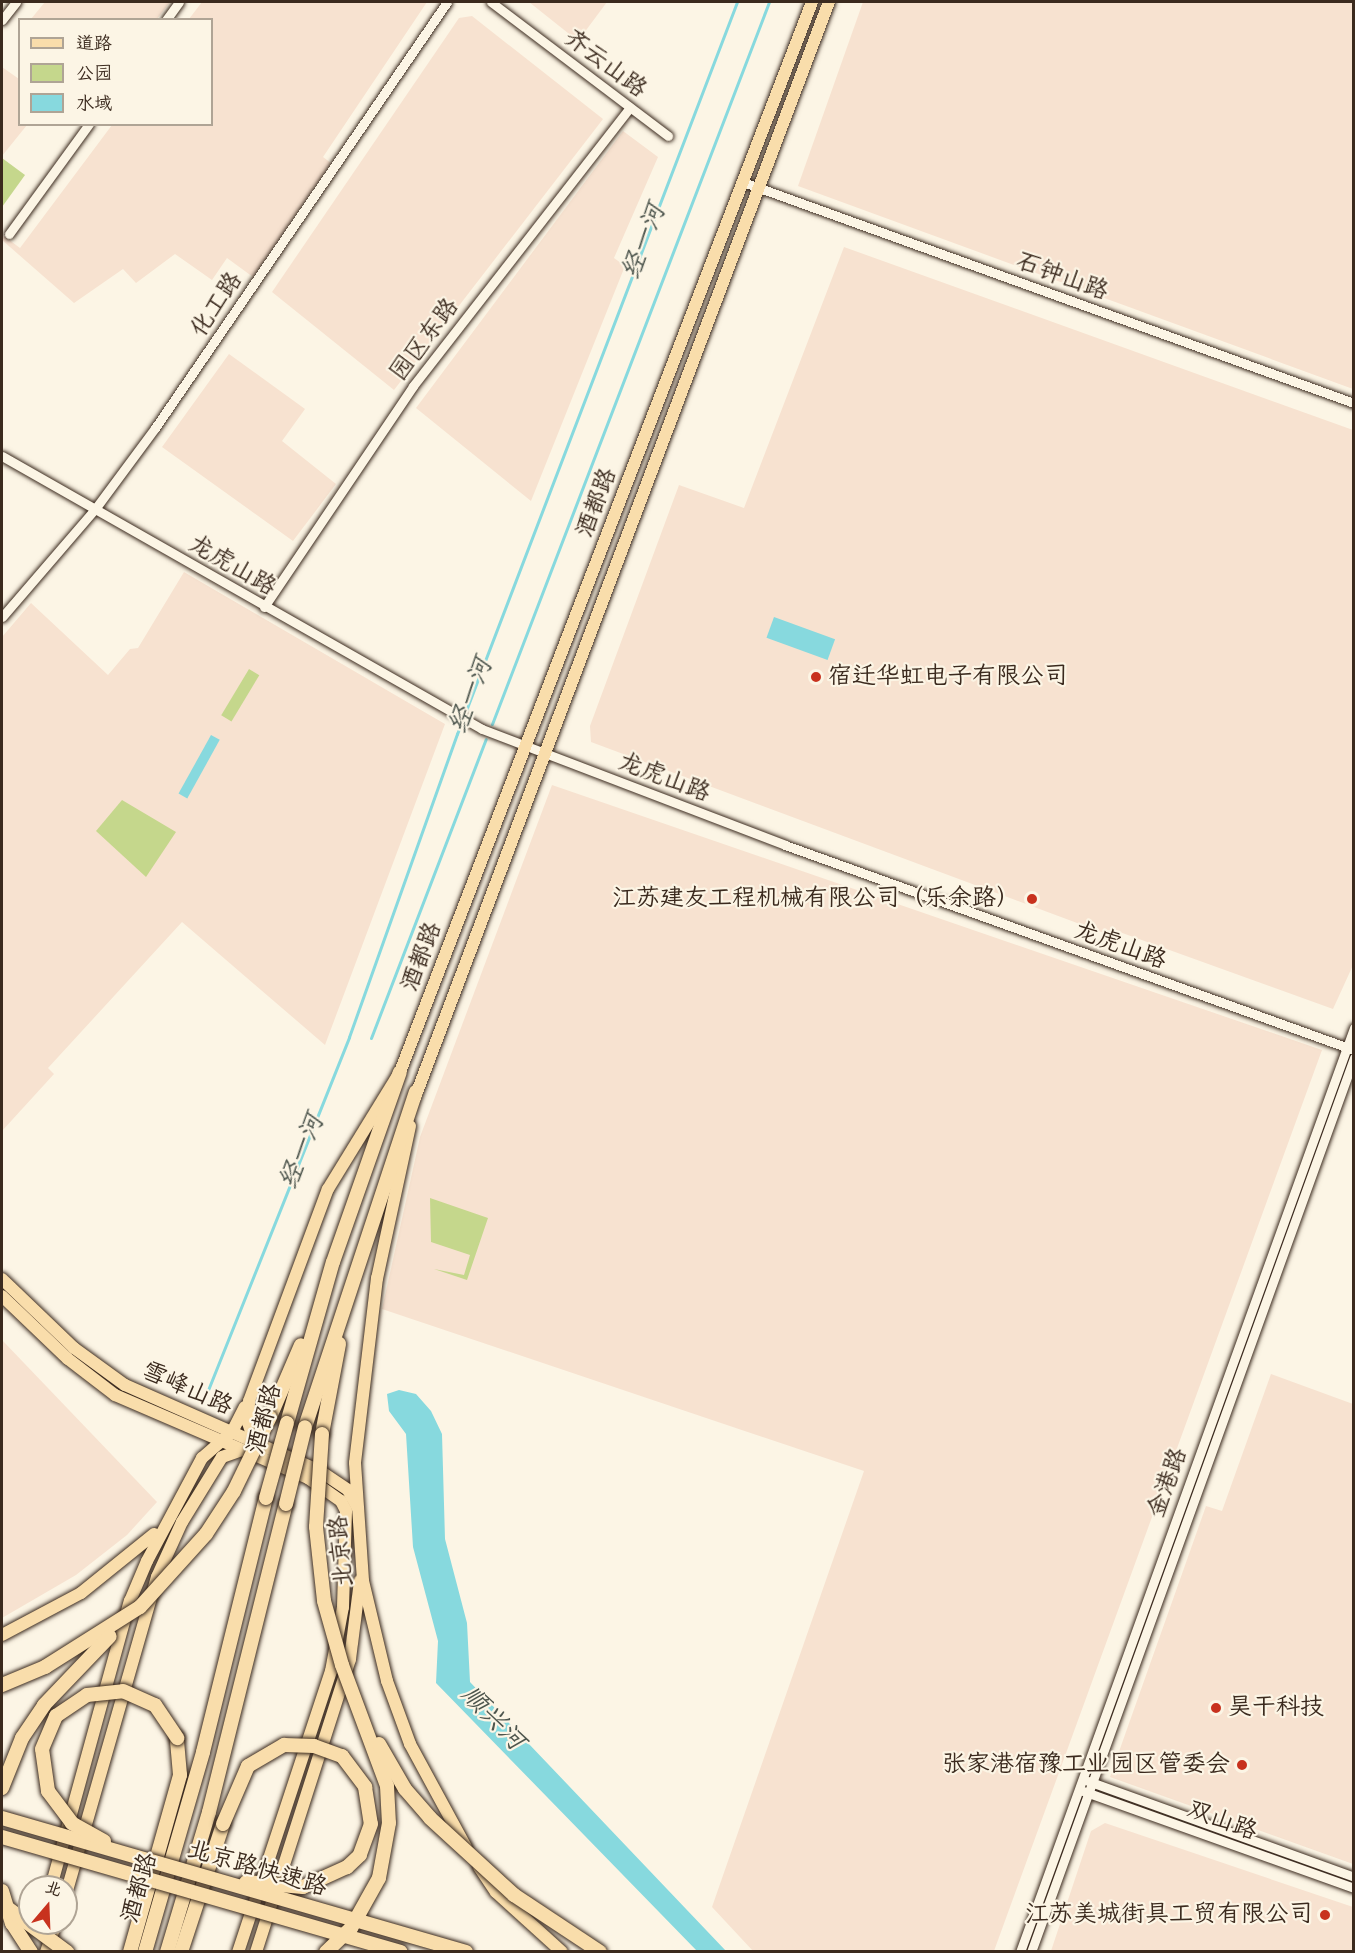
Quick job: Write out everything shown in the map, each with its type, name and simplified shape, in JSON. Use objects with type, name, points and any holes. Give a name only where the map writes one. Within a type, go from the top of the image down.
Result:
[{"type":"highway","name":"酒都路","points":[[145,1952],[203,1752],[286,1423],[333,1263],[400,1072]]},
{"type":"highway","name":"酒都路","points":[[167,1952],[209,1812],[304,1427],[416,1092]]},
{"type":"highway","points":[[2,1788],[22,1738],[44,1705],[140,1607],[206,1534],[234,1491],[270,1417],[333,1263]]},
{"type":"highway","points":[[327,1952],[363,1909],[387,1850],[387,1786],[330,1629],[318,1563],[316,1494],[322,1434],[350,1285]]},
{"type":"highway","points":[[2,1685],[45,1667],[140,1607]]},
{"type":"highway","points":[[130,1952],[180,1775],[177,1738],[155,1705],[123,1692],[104,1691],[87,1695],[56,1716],[42,1749],[48,1791],[72,1823],[147,1861]]},
{"type":"highway","points":[[364,1718],[405,1789],[430,1818],[514,1895],[600,1952]]},
{"type":"highway","points":[[181,1952],[223,1824],[248,1766],[284,1745],[314,1746],[342,1756],[365,1787],[371,1807],[371,1824],[360,1855],[326,1881],[286,1887],[200,1876]]},
{"type":"highway","name":"北京路快速路","points":[[2,1818],[466,1952]]},
{"type":"highway","name":"北京路快速路","points":[[2,1837],[401,1952]]},
{"type":"highway","points":[[2,1891],[12,1923],[29,1952]]},
{"type":"highway","points":[[2,1904],[68,1952]]},
{"type":"main road","name":"酒都路","points":[[400,1072],[528,747],[812,2]]},
{"type":"main road","name":"酒都路","points":[[416,1092],[829,2]]},
{"type":"main road","points":[[2,1635],[48,1613],[129,1559],[147,1543],[170,1511],[202,1458],[220,1440],[232,1432],[254,1386],[328,1189],[400,1072]]},
{"type":"main road","name":"北京路","points":[[416,1092],[377,1278],[355,1463],[361,1519],[363,1581],[387,1681],[410,1744],[447,1819],[496,1892],[562,1952]]},
{"type":"main road","name":"雪峰山路","points":[[2,1279],[104,1371],[207,1430]]},
{"type":"main road","name":"雪峰山路","points":[[2,1296],[96,1382],[135,1406],[207,1430],[232,1432],[249,1445],[321,1471],[348,1490]]},
{"type":"main road","points":[[238,1952],[331,1671],[343,1607],[348,1519],[341,1501],[330,1492],[249,1445],[220,1440],[207,1430],[239,1413],[254,1386]]},
{"type":"main road","points":[[249,1445],[247,1413],[254,1386]]},
{"type":"main road","points":[[71,1875],[157,1577],[182,1522],[222,1457],[249,1445]]},
{"type":"main road","points":[[355,1463],[348,1490],[361,1519]]},
{"type":"main road","points":[[330,1492],[348,1490]]},
{"type":"main road","points":[[54,1875],[130,1601],[170,1511]]},
{"type":"main road","points":[[256,1952],[350,1659],[362,1552]]},
{"type":"main road","points":[[29,1952],[34,1935]]},
{"type":"main road","points":[[46,1952],[52,1935]]},
{"type":"street","points":[[2,20],[16,2]]},
{"type":"street","points":[[167,18],[179,2]]},
{"type":"street","name":"化工路","points":[[2,617],[95,509],[447,2]]},
{"type":"street","name":"齐云山路","points":[[491,2],[668,136]]},
{"type":"street","name":"园区东路","points":[[264,607],[413,386],[630,107]]},
{"type":"street","points":[[9,234],[88,126]]},
{"type":"street","name":"石钟山路","points":[[743,182],[1353,403]]},
{"type":"street","name":"龙虎山路","points":[[2,456],[450,714],[482,729],[1350,1049]]},
{"type":"street","name":"金港路","points":[[1087,1781],[1350,1049],[1353,1028]]},
{"type":"street","name":"金港路","points":[[1020,1952],[1087,1781],[1353,1058]]},
{"type":"street","name":"双山路","points":[[1087,1781],[1353,1877]]},
{"type":"street","name":"金港路","points":[[1030,1952],[1083,1791]]},
{"type":"street","name":"双山路","points":[[1083,1791],[1353,1888]]},
{"type":"shaded area","points":[[45,2],[170,2],[158,18],[32,18]]},
{"type":"shaded area","points":[[202,2],[427,2],[323,157],[331,163],[253,277],[227,258],[212,280],[175,254],[136,283],[123,269],[74,303],[2,240],[4,236],[20,248],[111,126],[213,126],[213,18],[190,18]]},
{"type":"shaded area","points":[[529,2],[607,2],[578,41]]},
{"type":"shaded area","points":[[863,2],[1353,2],[1353,389],[798,186]]},
{"type":"shaded area","points":[[472,16],[603,119],[394,390],[272,292],[459,18]]},
{"type":"shaded area","points":[[2,67],[18,78],[18,126],[26,126],[2,156]]},
{"type":"shaded area","points":[[623,131],[658,157],[614,258],[625,266],[531,501],[416,408]]},
{"type":"shaded area","points":[[844,247],[1353,430],[1354,963],[1333,1009],[1114,930],[1112,936],[591,742],[590,726],[679,485],[744,508]]},
{"type":"shaded area","points":[[229,354],[305,409],[282,441],[336,484],[293,541],[162,447]]},
{"type":"shaded area","points":[[184,572],[445,724],[325,1045],[182,922],[48,1068],[54,1074],[2,1131],[2,637],[31,603],[108,675],[130,649],[138,648]]},
{"type":"shaded area","points":[[552,785],[1322,1050],[994,1951],[753,1951],[712,1907],[864,1471],[382,1309],[420,1137]]},
{"type":"shaded area","points":[[2,1340],[157,1502],[127,1535],[76,1575],[2,1618]]},
{"type":"shaded area","points":[[1271,1374],[1353,1404],[1353,1864],[1110,1777],[1206,1506],[1222,1511]]},
{"type":"shaded area","points":[[1105,1823],[1353,1907],[1353,1951],[1051,1951],[1091,1831]]},
{"type":"green space","points":[[2,158],[25,175],[2,207]]},
{"type":"green space","points":[[249,669],[259,675],[231,721],[221,715]]},
{"type":"green space","points":[[122,800],[176,832],[146,877],[96,831]]},
{"type":"green space","points":[[430,1198],[488,1218],[467,1280],[434,1269],[464,1275],[470,1255],[431,1242]]},
{"type":"water","points":[[774,617],[835,639],[828,660],[766,638]]},
{"type":"water","points":[[211,735],[220,740],[187,798],[179,794]]},
{"type":"water","name":"顺兴河","points":[[399,1390],[416,1394],[431,1411],[442,1434],[445,1539],[467,1623],[470,1682],[726,1951],[697,1951],[436,1683],[438,1641],[413,1547],[406,1434],[389,1411],[387,1394]]},
{"type":"waterway","name":"经一河","points":[[208,1390],[349,1037],[457,734],[737,2]]},
{"type":"waterway","name":"经一河","points":[[492,724],[769,2]]},
{"type":"waterway","name":"经一河","points":[[371,1038],[486,739]]},
{"type":"place","name":"宿迁华虹电子有限公司","points":[[816,677]]},
{"type":"place","name":"江苏建友工程机械有限公司（乐余路）","points":[[1032,899]]},
{"type":"place","name":"昊干科技","points":[[1216,1708]]},
{"type":"place","name":"张家港宿豫工业园区管委会","points":[[1242,1765]]},
{"type":"place","name":"江苏美城街具工贸有限公司","points":[[1325,1915]]}]
